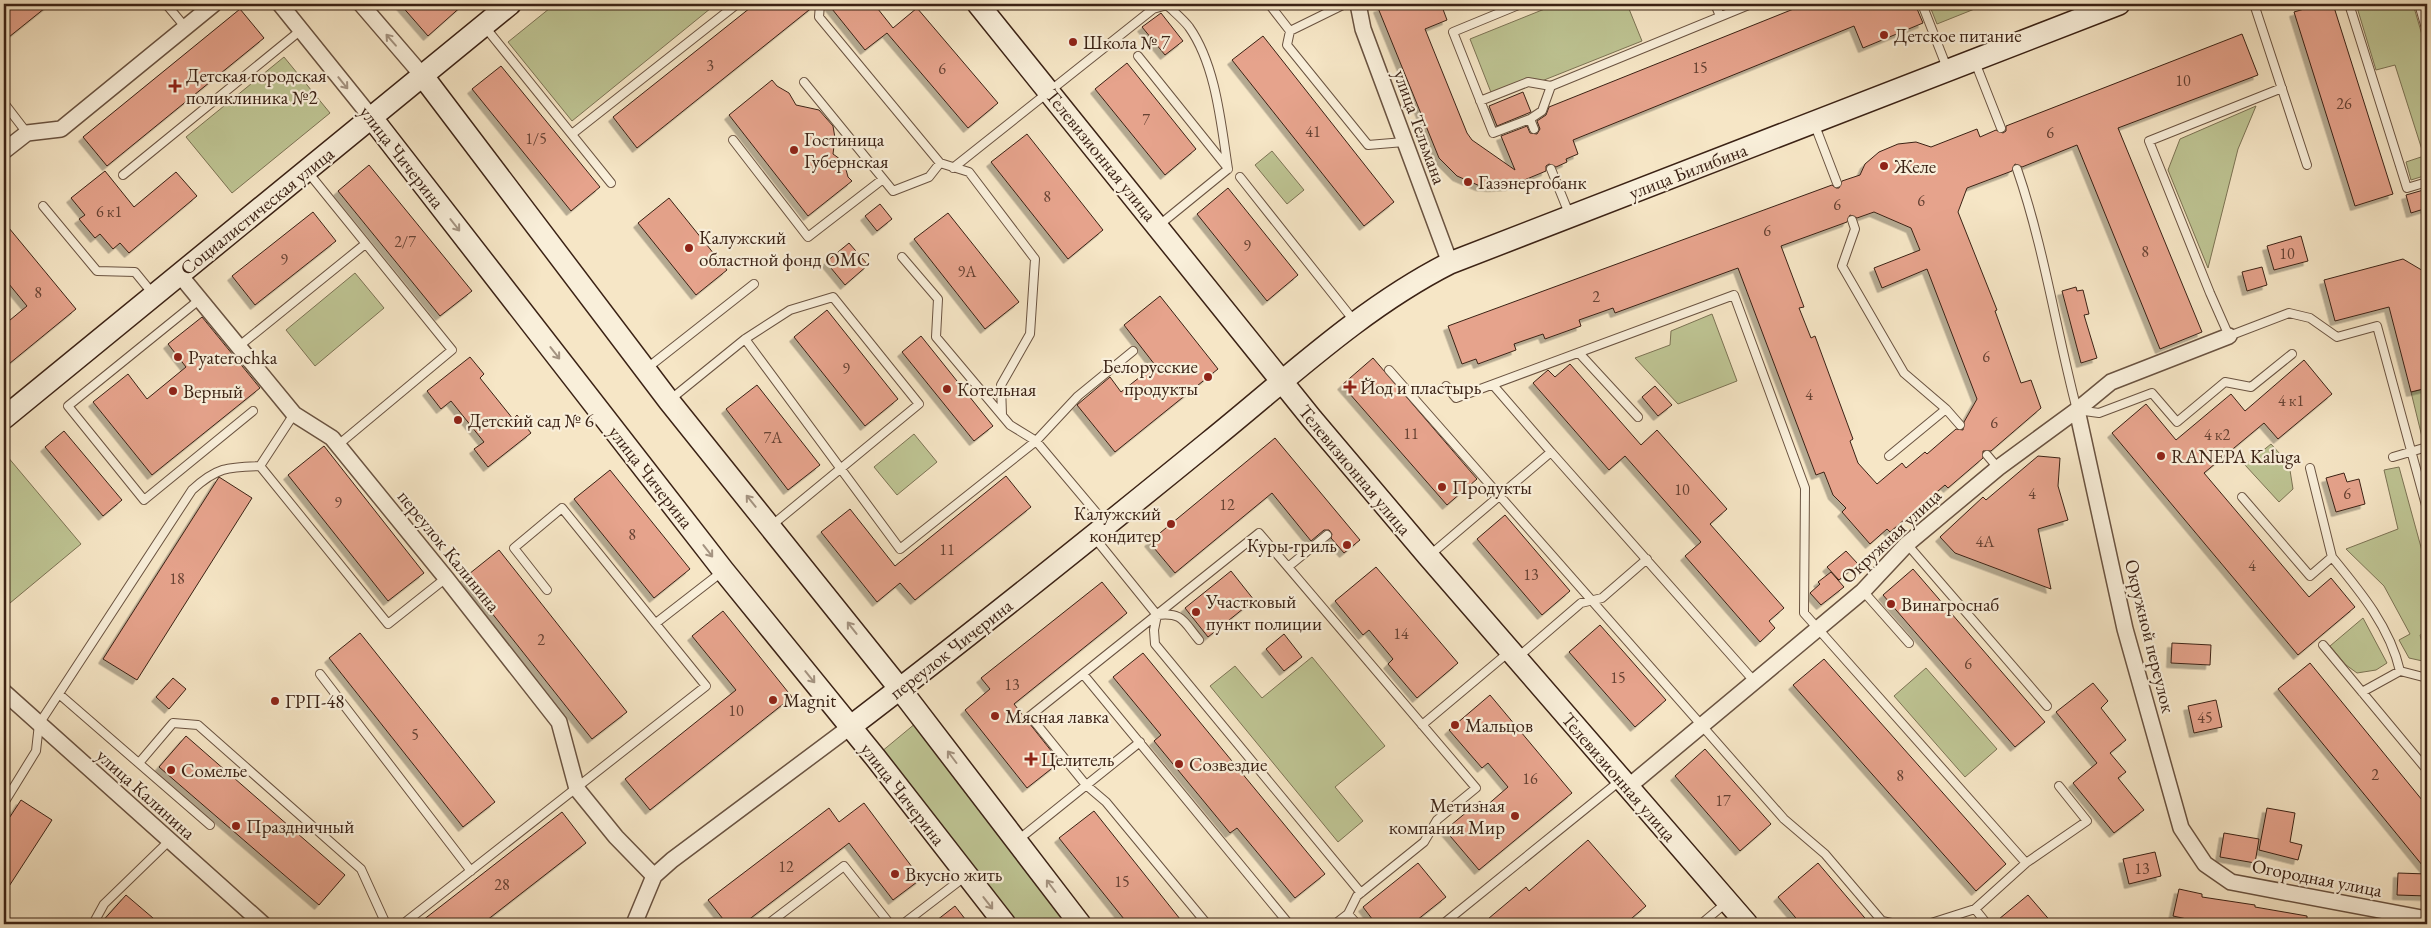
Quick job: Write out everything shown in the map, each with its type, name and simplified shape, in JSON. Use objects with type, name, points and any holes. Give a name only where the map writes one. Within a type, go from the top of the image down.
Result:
[{"type":"street","points":[[4,151],[27,132],[61,129],[214,4]]},
{"type":"street","name":"улица Чичерина","points":[[280,4],[723,570],[850,727],[1005,924]]},
{"type":"street","points":[[361,4],[422,75],[670,400],[900,689],[1080,924]]},
{"type":"street","name":"Социалистическая улица","points":[[5,415],[509,4]]},
{"type":"street","name":"Телевизионная улица","points":[[978,4],[1283,382],[1428,556],[1747,924]]},
{"type":"street","name":"улица Тельмана","points":[[1358,4],[1363,29],[1450,263]]},
{"type":"street","name":"улица Билибина","points":[[1283,382],[1325,346],[1400,291],[1450,263],[1814,124],[2119,4]]},
{"type":"street","name":"переулок Калинина","points":[[179,274],[294,414],[332,438],[446,578],[559,722],[577,789],[616,837],[654,876]]},
{"type":"street","name":"Окружная улица","points":[[1625,784],[1701,725],[1863,591],[1907,544],[1998,468],[2077,410],[2110,382],[2229,336]]},
{"type":"street","name":"переулок Чичерина","points":[[634,924],[654,876],[672,860],[900,689],[1100,531],[1283,382]]},
{"type":"street","name":"Окружной переулок","points":[[2077,410],[2133,657],[2181,828],[2204,864]]},
{"type":"street","name":"улица Калинина","points":[[4,692],[263,924]]},
{"type":"street","name":"Огородная улица","points":[[2204,864],[2231,882],[2427,919]]},
{"type":"lane","points":[[166,4],[186,28]]},
{"type":"lane","points":[[572,134],[737,4]]},
{"type":"lane","points":[[820,4],[820,17],[940,163],[969,172],[1035,259],[1030,334],[1001,384],[1002,415]]},
{"type":"lane","points":[[953,168],[1152,9],[1167,4],[1188,27],[1207,62],[1220,118],[1228,169]]},
{"type":"lane","points":[[1269,4],[1290,31],[1287,45],[1368,145],[1404,142]]},
{"type":"lane","points":[[1290,31],[1344,4]]},
{"type":"lane","points":[[1521,4],[1453,32],[1493,134],[1530,119],[1542,110],[1551,86]]},
{"type":"lane","points":[[1715,4],[1720,16]]},
{"type":"lane","points":[[1480,101],[1528,82],[1551,86],[1751,4]]},
{"type":"lane","points":[[1922,4],[1948,70]]},
{"type":"lane","points":[[2254,4],[2307,165]]},
{"type":"lane","points":[[2349,4],[2407,188],[2427,182]]},
{"type":"lane","points":[[2419,4],[2427,32]]},
{"type":"lane","points":[[484,26],[611,183]]},
{"type":"lane","points":[[123,176],[301,30]]},
{"type":"lane","points":[[1138,56],[1228,169]]},
{"type":"lane","points":[[1974,60],[2001,128]]},
{"type":"lane","points":[[804,82],[893,191],[929,177],[940,163]]},
{"type":"lane","points":[[2282,88],[2150,141],[2229,336],[2289,314],[2310,318],[2337,337],[2377,326],[2427,509]]},
{"type":"lane","points":[[4,102],[27,132]]},
{"type":"lane","points":[[1530,119],[1534,129]]},
{"type":"lane","points":[[1814,124],[1837,183]]},
{"type":"lane","points":[[733,140],[808,237],[883,179]]},
{"type":"lane","points":[[1158,226],[1228,169]]},
{"type":"lane","points":[[1551,169],[1570,216]]},
{"type":"lane","points":[[2017,169],[2027,199],[2060,348],[2077,410],[2099,413],[2152,393],[2177,422],[2225,382],[2251,387],[2292,354]]},
{"type":"lane","points":[[306,171],[364,245],[452,350],[338,445]]},
{"type":"lane","points":[[1240,177],[1357,323]]},
{"type":"lane","points":[[43,206],[98,271],[135,272],[154,295]]},
{"type":"lane","points":[[1852,220],[1856,229],[1842,266],[1904,373],[1946,409],[1960,425]]},
{"type":"lane","points":[[238,346],[364,245]]},
{"type":"lane","points":[[902,257],[938,299],[936,337],[1010,425],[1036,441],[1157,615],[1154,630],[1156,644],[1361,893]]},
{"type":"lane","points":[[646,369],[754,284]]},
{"type":"lane","points":[[1446,386],[1456,398],[1734,295],[1805,488],[1804,613],[2026,863]]},
{"type":"lane","points":[[670,400],[745,339],[790,310],[833,297],[919,404],[771,526]]},
{"type":"lane","points":[[199,300],[68,406],[144,500],[253,411]]},
{"type":"lane","points":[[745,339],[900,549],[1036,441],[1078,396],[1133,350]]},
{"type":"lane","points":[[1578,353],[1638,417]]},
{"type":"lane","points":[[1389,370],[1784,819],[1825,854],[1882,921],[1896,924]]},
{"type":"lane","points":[[1493,385],[1754,681]]},
{"type":"lane","points":[[1889,456],[1946,409]]},
{"type":"lane","points":[[260,466],[294,414]]},
{"type":"lane","points":[[2392,457],[2427,447]]},
{"type":"lane","points":[[1428,556],[1551,452]]},
{"type":"lane","points":[[1987,455],[1998,468]]},
{"type":"lane","points":[[260,466],[388,624],[446,578]]},
{"type":"lane","points":[[4,803],[36,751],[39,724],[192,490],[208,475],[229,467],[260,466]]},
{"type":"lane","points":[[2310,468],[2332,557],[2371,605],[2397,659],[2400,671]]},
{"type":"lane","points":[[2242,497],[2310,576],[2332,557]]},
{"type":"lane","points":[[403,924],[706,686],[562,508],[514,548],[547,590]]},
{"type":"lane","points":[[1207,924],[1106,802],[1086,785],[1030,716],[1259,533],[1476,788],[1437,820],[1424,842],[1361,893],[1348,914],[1335,924]]},
{"type":"lane","points":[[1288,567],[1327,535]]},
{"type":"lane","points":[[1907,544],[2047,706]]},
{"type":"lane","points":[[1422,725],[1582,603],[1602,598],[1647,559]]},
{"type":"lane","points":[[656,624],[723,570]]},
{"type":"lane","points":[[1863,591],[1909,643]]},
{"type":"lane","points":[[1157,615],[1172,613],[1179,616],[1198,640]]},
{"type":"lane","points":[[2323,645],[2427,770]]},
{"type":"lane","points":[[2362,692],[2400,671],[2427,678]]},
{"type":"lane","points":[[320,674],[471,871]]},
{"type":"lane","points":[[1083,674],[1288,924]]},
{"type":"lane","points":[[59,694],[210,825]]},
{"type":"lane","points":[[139,763],[174,723],[198,725],[361,869],[386,924]]},
{"type":"lane","points":[[1017,841],[1140,742]]},
{"type":"lane","points":[[1443,924],[1625,784]]},
{"type":"lane","points":[[1928,924],[1975,909],[2026,863],[2087,821],[2059,786]]},
{"type":"lane","points":[[93,924],[104,904],[169,841]]},
{"type":"lane","points":[[768,924],[844,866],[890,924]]},
{"type":"lane","points":[[903,924],[967,875]]},
{"type":"lane","points":[[1701,924],[1728,902]]},
{"type":"lane","points":[[1975,909],[1987,924]]},
{"type":"lane","points":[[1348,914],[1357,924]]},
{"type":"green space","points":[[555,4],[716,4],[572,121],[508,42]]},
{"type":"green space","points":[[1557,4],[1627,4],[1642,41],[1494,100],[1470,39]]},
{"type":"green space","points":[[1929,4],[1987,4],[1937,24]]},
{"type":"green space","points":[[2356,4],[2413,4],[2427,52],[2427,175],[2411,180],[2406,162],[2424,156],[2395,65],[2376,70]]},
{"type":"green space","points":[[284,57],[330,113],[232,193],[186,137]]},
{"type":"green space","points":[[2256,106],[2238,149],[2208,268],[2168,170],[2180,139]]},
{"type":"green space","points":[[1272,151],[1304,190],[1287,204],[1255,165]]},
{"type":"green space","points":[[355,273],[384,308],[315,366],[286,330]]},
{"type":"green space","points":[[1712,314],[1737,381],[1678,404],[1635,358],[1670,345],[1671,331]]},
{"type":"green space","points":[[2427,388],[2427,436],[2422,437],[2411,392]]},
{"type":"green space","points":[[914,434],[937,462],[897,495],[874,467]]},
{"type":"green space","points":[[2271,444],[2289,464],[2293,489],[2279,502],[2245,465]]},
{"type":"green space","points":[[7,456],[81,544],[4,608],[4,459]]},
{"type":"green space","points":[[2399,467],[2427,569],[2427,632],[2420,635],[2427,662],[2409,658],[2399,640],[2410,634],[2384,586],[2346,549],[2398,529],[2384,470]]},
{"type":"green space","points":[[2363,618],[2387,663],[2376,670],[2357,673],[2346,665],[2330,646]]},
{"type":"green space","points":[[1312,657],[1385,746],[1335,787],[1363,821],[1338,842],[1210,686],[1235,666],[1262,698]]},
{"type":"green space","points":[[1926,668],[1997,749],[1965,777],[1894,696]]},
{"type":"green space","points":[[922,718],[1080,924],[1004,924],[875,757]]},
{"type":"building","points":[[4,4],[50,4],[4,41]]},
{"type":"building","points":[[400,4],[464,4],[428,36]]},
{"type":"building","points":[[755,4],[814,4],[814,6],[637,148],[613,117]]},
{"type":"building","points":[[828,4],[874,4],[893,28],[917,8],[998,103],[968,128],[887,33],[865,50]]},
{"type":"building","points":[[1390,4],[1441,4],[1447,20],[1425,29],[1467,133],[1472,140],[1515,170],[1501,136],[1527,126],[1530,133],[1537,134],[1540,129],[1537,121],[1546,115],[1549,107],[1806,4],[1915,4],[1923,23],[1863,48],[1854,26],[1573,140],[1578,154],[1566,159],[1567,162],[1556,167],[1549,164],[1546,166],[1546,171],[1510,186],[1492,187],[1480,186],[1457,176],[1439,158],[1378,8]]},
{"type":"building","points":[[2321,4],[2333,4],[2393,194],[2355,206],[2294,12]]},
{"type":"building","points":[[240,9],[264,38],[107,166],[83,137]]},
{"type":"building","points":[[1161,13],[1183,41],[1165,55],[1142,27]]},
{"type":"building","points":[[2242,34],[2258,75],[2118,128],[2202,332],[2160,349],[2077,145],[2022,167],[2015,164],[2012,171],[1967,188],[1958,212],[1997,310],[1995,311],[2021,383],[2031,380],[2041,408],[1991,451],[1983,451],[1983,458],[1948,488],[1945,485],[1890,532],[1887,529],[1870,544],[1842,512],[1846,508],[1833,495],[1824,472],[1816,475],[1738,268],[1615,313],[1613,308],[1579,320],[1581,326],[1545,339],[1543,334],[1514,344],[1516,350],[1478,364],[1476,359],[1462,364],[1448,326],[1832,185],[1839,188],[1842,181],[1860,175],[1865,164],[1879,152],[1898,144],[1916,142],[1931,147],[1977,129],[1980,137],[1996,130],[2003,133],[2006,131],[2006,126]],"holes":[[[1874,212],[1911,228],[1920,250],[1874,268],[1882,288],[1927,269],[1977,399],[1964,422],[1963,430],[1956,429],[1927,454],[1925,452],[1906,468],[1902,463],[1877,484],[1858,463],[1850,441],[1853,439],[1815,336],[1811,338],[1799,308],[1804,307],[1781,246],[1847,222],[1850,215],[1857,218]]]},
{"type":"building","points":[[1263,36],[1394,202],[1364,226],[1232,60]]},
{"type":"building","points":[[1127,63],[1196,149],[1165,175],[1095,89]]},
{"type":"building","points":[[501,66],[600,187],[571,211],[472,89]]},
{"type":"building","name":"Гостиница Губернская","points":[[772,80],[777,86],[789,93],[796,105],[819,110],[833,126],[835,138],[833,154],[844,162],[848,177],[852,181],[808,216],[729,115]]},
{"type":"building","points":[[1523,92],[1531,112],[1497,126],[1489,106]]},
{"type":"building","points":[[1027,134],[1103,230],[1068,259],[991,162]]},
{"type":"building","points":[[369,165],[472,291],[440,316],[338,191]]},
{"type":"building","points":[[105,171],[134,207],[176,172],[197,196],[129,253],[120,243],[113,249],[100,234],[95,238],[79,219],[85,215],[71,198]]},
{"type":"building","points":[[1228,188],[1298,275],[1267,301],[1197,214]]},
{"type":"building","points":[[2427,189],[2427,208],[2411,213],[2406,195]]},
{"type":"building","points":[[669,198],[727,270],[696,295],[638,223]]},
{"type":"building","points":[[880,204],[892,219],[877,231],[865,216]]},
{"type":"building","points":[[313,212],[336,241],[255,305],[232,276]]},
{"type":"building","points":[[948,213],[1019,302],[985,329],[914,239]]},
{"type":"building","points":[[4,222],[76,309],[4,368],[4,325],[27,306],[4,278]]},
{"type":"building","points":[[2301,236],[2308,261],[2274,270],[2267,246]]},
{"type":"building","points":[[849,243],[868,265],[845,285],[826,262]]},
{"type":"building","points":[[2403,259],[2425,272],[2427,282],[2427,388],[2411,392],[2389,307],[2335,321],[2324,280]]},
{"type":"building","points":[[2262,267],[2267,285],[2247,291],[2242,272]]},
{"type":"building","points":[[2076,287],[2077,291],[2083,290],[2089,314],[2084,315],[2097,358],[2081,363],[2062,291]]},
{"type":"building","points":[[1160,296],[1218,369],[1115,452],[1077,405],[1110,377],[1121,392],[1155,365],[1124,325]]},
{"type":"building","points":[[827,310],[898,399],[865,426],[794,337]]},
{"type":"building","points":[[202,317],[260,388],[152,475],[93,402],[128,374],[147,399],[186,367],[168,344]]},
{"type":"building","name":"Котельная","points":[[921,336],[993,426],[974,441],[902,352]]},
{"type":"building","points":[[470,357],[484,374],[480,378],[513,419],[517,415],[531,433],[488,467],[474,449],[484,442],[451,401],[441,409],[427,391]]},
{"type":"building","points":[[1373,358],[1477,479],[1447,505],[1342,385]]},
{"type":"building","points":[[2304,360],[2332,394],[2278,439],[2264,423],[2204,473],[2309,597],[2331,578],[2355,607],[2298,655],[2112,433],[2146,404],[2176,440],[2231,394],[2245,411]]},
{"type":"building","points":[[1570,364],[1641,445],[1657,430],[1727,509],[1710,524],[1784,608],[1769,621],[1775,628],[1760,642],[1685,556],[1701,542],[1625,456],[1609,470],[1533,383],[1548,370],[1555,377]]},
{"type":"building","points":[[757,385],[820,465],[788,490],[726,409]]},
{"type":"building","points":[[1655,386],[1672,405],[1658,416],[1642,397]]},
{"type":"building","points":[[64,431],[122,500],[103,516],[45,447]]},
{"type":"building","points":[[1275,438],[1360,540],[1344,553],[1331,538],[1332,534],[1329,530],[1324,530],[1311,541],[1272,493],[1175,573],[1149,542]]},
{"type":"building","points":[[324,446],[424,573],[388,601],[288,475]]},
{"type":"building","points":[[2038,456],[2060,458],[2058,486],[2068,520],[2038,529],[2051,589],[1955,553],[1940,537],[1983,497],[1986,500]]},
{"type":"building","points":[[610,470],[690,569],[654,598],[574,499]]},
{"type":"building","points":[[2344,473],[2347,482],[2359,479],[2365,504],[2336,512],[2326,478]]},
{"type":"building","points":[[1006,476],[1031,507],[915,600],[900,583],[877,602],[821,532],[850,509],[895,566]]},
{"type":"building","points":[[219,477],[252,498],[137,680],[103,659]]},
{"type":"building","points":[[1505,515],[1570,591],[1542,615],[1477,539]]},
{"type":"building","points":[[499,550],[627,712],[592,739],[464,578]]},
{"type":"building","points":[[1846,551],[1858,564],[1839,580],[1827,567]]},
{"type":"building","points":[[1376,567],[1458,663],[1417,698],[1388,664],[1393,659],[1369,630],[1363,635],[1335,601]]},
{"type":"building","points":[[1913,569],[2045,722],[2015,747],[1883,595]]},
{"type":"building","points":[[1231,571],[1254,600],[1208,637],[1185,608]]},
{"type":"building","points":[[1831,572],[1844,587],[1821,605],[1810,593],[1820,584],[1818,582]]},
{"type":"building","points":[[1102,582],[1127,613],[1014,704],[1060,762],[1027,788],[965,710],[990,689],[981,678]]},
{"type":"building","points":[[723,611],[792,697],[650,810],[625,779],[736,690],[692,636]]},
{"type":"building","points":[[1600,625],[1666,700],[1635,727],[1569,652]]},
{"type":"building","points":[[360,633],[495,802],[463,827],[329,658]]},
{"type":"building","points":[[1284,634],[1302,657],[1284,671],[1266,649]]},
{"type":"building","points":[[2172,643],[2211,645],[2210,665],[2171,663]]},
{"type":"building","points":[[1143,653],[1325,874],[1295,898],[1237,828],[1230,833],[1154,741],[1161,735],[1113,677]]},
{"type":"building","points":[[1824,659],[2006,864],[1976,891],[1793,685]]},
{"type":"building","points":[[2310,663],[2427,806],[2427,871],[2278,689]]},
{"type":"building","points":[[173,678],[186,689],[169,709],[156,697]]},
{"type":"building","points":[[2093,683],[2108,701],[2101,708],[2126,740],[2110,753],[2126,772],[2118,778],[2144,810],[2114,833],[2073,783],[2097,763],[2056,712]]},
{"type":"building","points":[[1490,695],[1572,793],[1479,870],[1445,830],[1480,801],[1485,807],[1508,787],[1488,763],[1482,768],[1449,730]]},
{"type":"building","points":[[2216,700],[2222,727],[2194,733],[2188,706]]},
{"type":"building","points":[[186,736],[345,875],[319,905],[159,767]]},
{"type":"building","points":[[1705,749],[1771,824],[1740,851],[1675,776]]},
{"type":"building","points":[[21,800],[52,820],[4,894],[4,826]]},
{"type":"building","points":[[864,803],[921,879],[893,900],[849,843],[743,924],[727,924],[708,900],[829,808],[839,822]]},
{"type":"building","points":[[2267,808],[2295,813],[2290,842],[2302,845],[2298,860],[2259,850]]},
{"type":"building","points":[[1094,811],[1184,924],[1128,924],[1059,838]]},
{"type":"building","points":[[562,812],[586,843],[482,924],[418,924]]},
{"type":"building","points":[[2224,833],[2259,839],[2255,863],[2220,857]]},
{"type":"building","points":[[1588,840],[1646,906],[1625,924],[1482,924],[1526,887],[1529,891]]},
{"type":"building","points":[[2155,852],[2161,876],[2129,884],[2123,859]]},
{"type":"building","points":[[1418,863],[1446,897],[1412,924],[1376,924],[1363,907]]},
{"type":"building","points":[[1818,863],[1870,924],[1801,924],[1778,897]]},
{"type":"building","points":[[2398,873],[2427,874],[2427,896],[2397,895]]},
{"type":"building","points":[[2179,889],[2202,894],[2202,897],[2255,905],[2255,907],[2307,916],[2307,924],[2210,924],[2173,916]]},
{"type":"building","points":[[126,895],[160,924],[100,924]]},
{"type":"building","points":[[2028,895],[2053,924],[1993,924]]},
{"type":"building","points":[[955,906],[969,924],[932,924]]},
{"type":"place","name":"Детское питание","points":[[1884,35]]},
{"type":"place","name":"Школа № 7","points":[[1073,42]]},
{"type":"place","name":"Детская городская поликлиника №2","points":[[175,86]]},
{"type":"place","name":"Гостиница Губернская","points":[[794,150]]},
{"type":"place","name":"Желе","points":[[1884,166]]},
{"type":"place","name":"Газэнергобанк","points":[[1468,182]]},
{"type":"place","name":"Калужский областной фонд ОМС","points":[[689,248]]},
{"type":"place","name":"Pyaterochka","points":[[178,357]]},
{"type":"place","name":"Белорусские продукты","points":[[1208,377]]},
{"type":"place","name":"Йод и пластырь","points":[[1350,387]]},
{"type":"place","name":"Котельная","points":[[947,389]]},
{"type":"place","name":"Верный","points":[[173,391]]},
{"type":"place","name":"Детский сад № 6","points":[[458,420]]},
{"type":"place","name":"RANEPA Kaluga","points":[[2161,456]]},
{"type":"place","name":"Продукты","points":[[1442,487]]},
{"type":"place","name":"Калужский кондитер","points":[[1171,524]]},
{"type":"place","name":"Куры-гриль","points":[[1347,545]]},
{"type":"place","name":"Винагроснаб","points":[[1891,604]]},
{"type":"place","name":"Участковый пункт полиции","points":[[1196,612]]},
{"type":"place","name":"Magnit","points":[[773,700]]},
{"type":"place","name":"ГРП-48","points":[[275,701]]},
{"type":"place","name":"Мясная лавка","points":[[995,716]]},
{"type":"place","name":"Мальцов","points":[[1455,725]]},
{"type":"place","name":"Целитель","points":[[1031,759]]},
{"type":"place","name":"Созвездие","points":[[1179,764]]},
{"type":"place","name":"Сомелье","points":[[171,770]]},
{"type":"place","name":"Метизная компания Мир","points":[[1515,816]]},
{"type":"place","name":"Праздничный","points":[[236,826]]},
{"type":"place","name":"Вкусно жить","points":[[895,874]]}]
